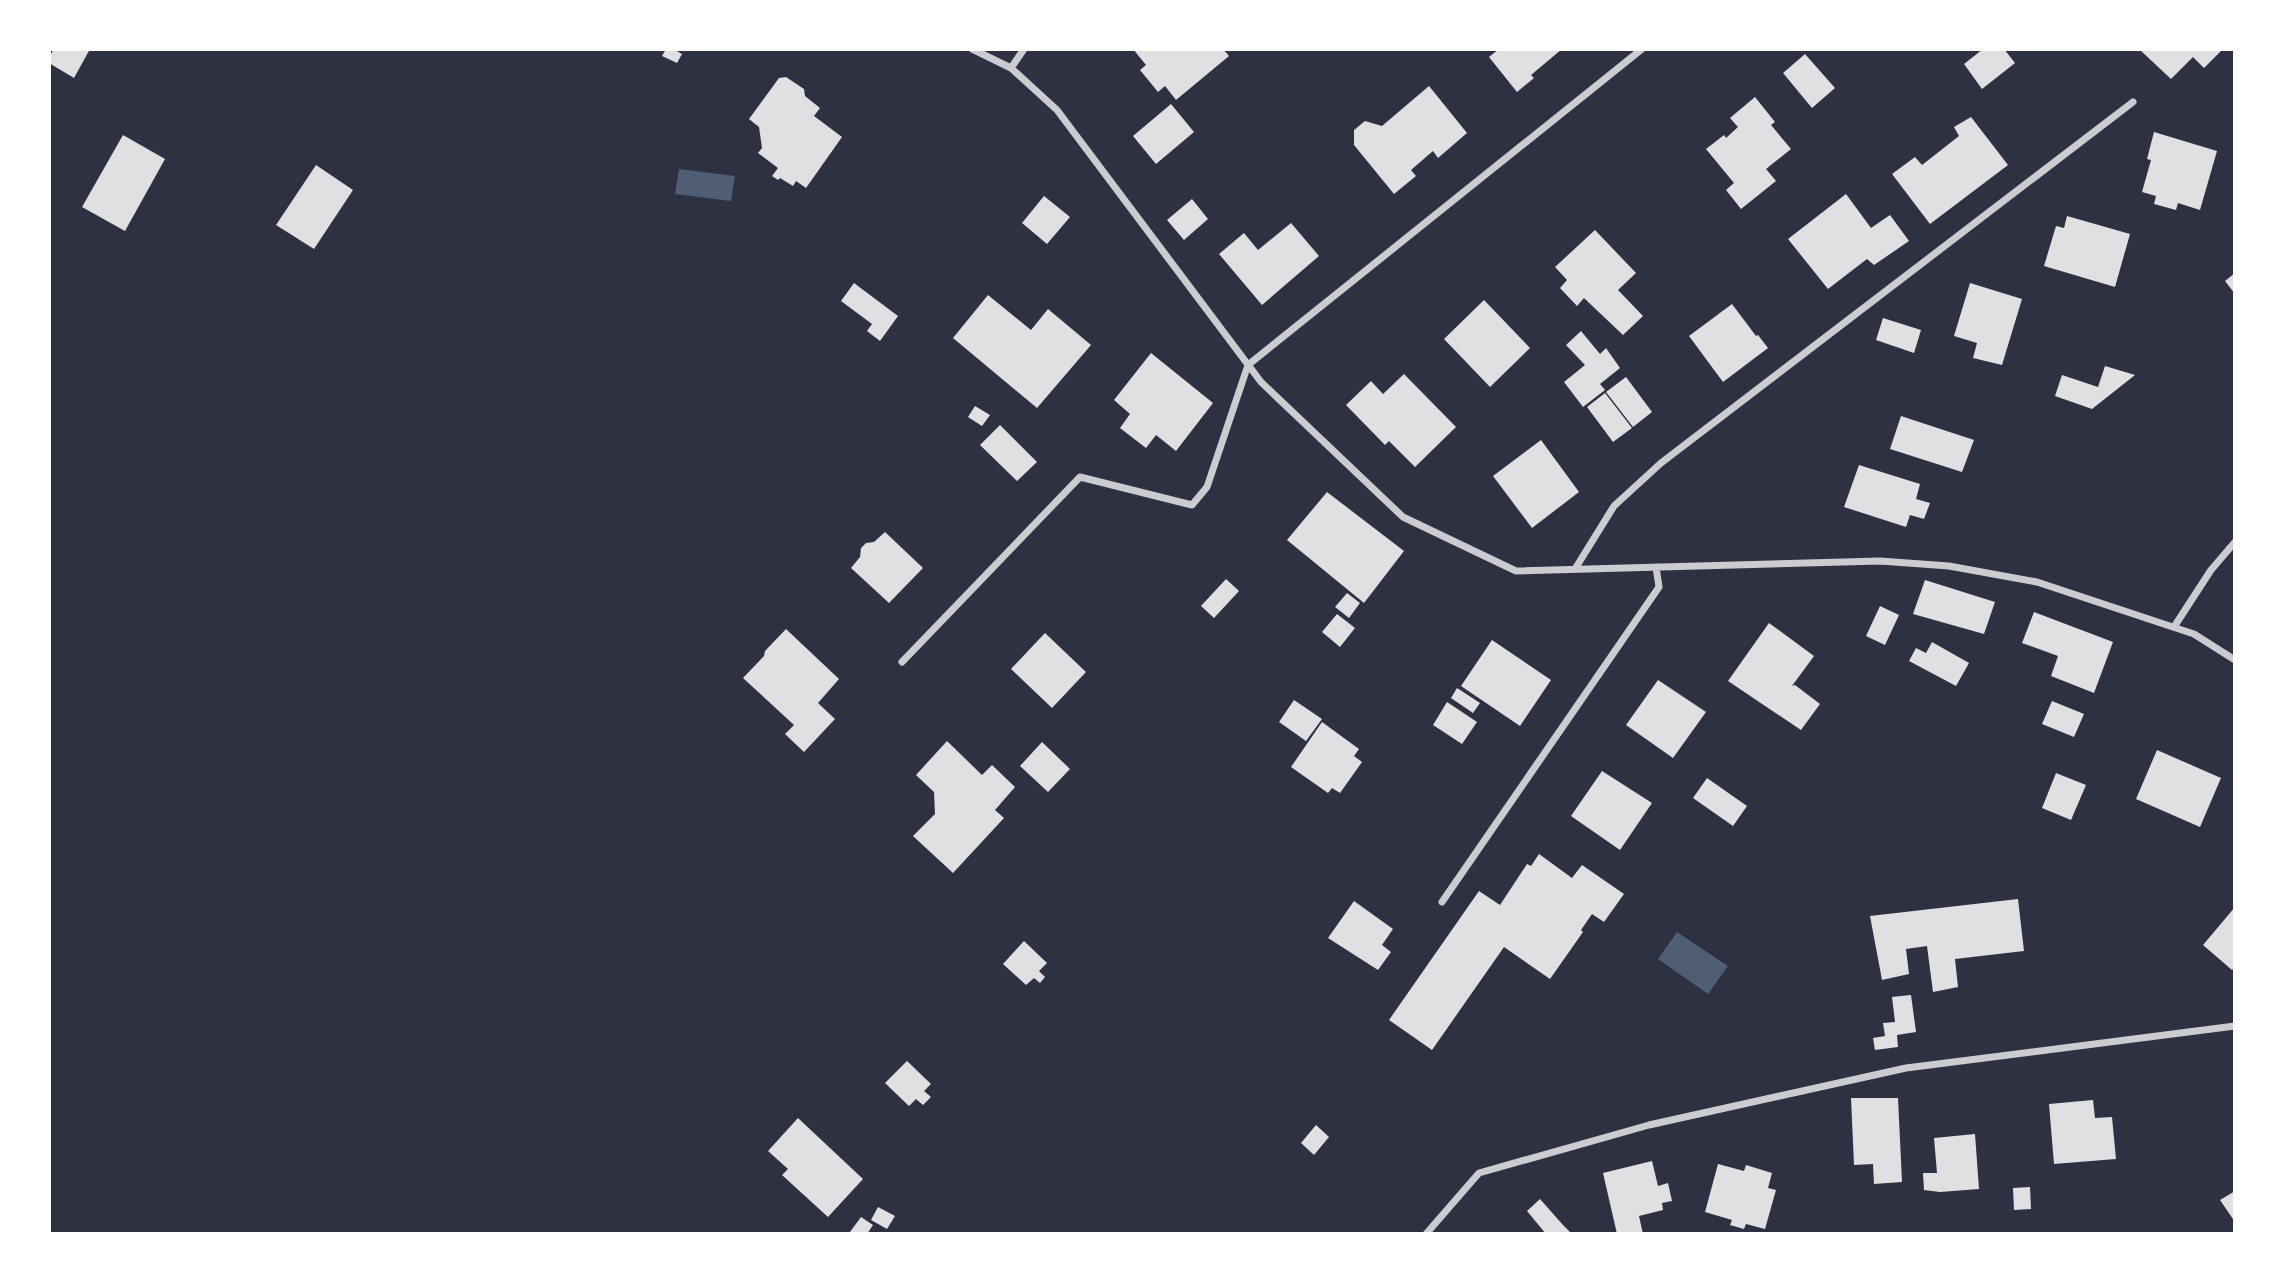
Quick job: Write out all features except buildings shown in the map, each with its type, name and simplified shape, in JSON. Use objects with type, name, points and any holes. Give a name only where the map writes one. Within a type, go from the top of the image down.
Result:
[{"type":"street","points":[[972,49],[1011,68],[1057,110],[1261,383],[1403,517],[1516,571],[1880,561],[1949,566],[2037,582],[2174,627],[2194,634],[2235,660]]},
{"type":"street","points":[[1011,68],[1024,49]]},
{"type":"street","points":[[902,662],[1080,477],[1192,505],[1207,487],[1248,365],[1642,49]]},
{"type":"street","points":[[1575,569],[1614,506],[1661,463],[2133,102]]},
{"type":"street","points":[[2174,627],[2211,570],[2235,542]]},
{"type":"street","points":[[1442,902],[1659,587],[1656,567]]},
{"type":"street","points":[[1426,1234],[1479,1173],[1649,1125],[1906,1069],[2235,1026]]},
{"type":"water","points":[[679,169],[735,176],[731,201],[675,194]]},
{"type":"water","points":[[1677,932],[1728,966],[1708,994],[1658,959]]}]
